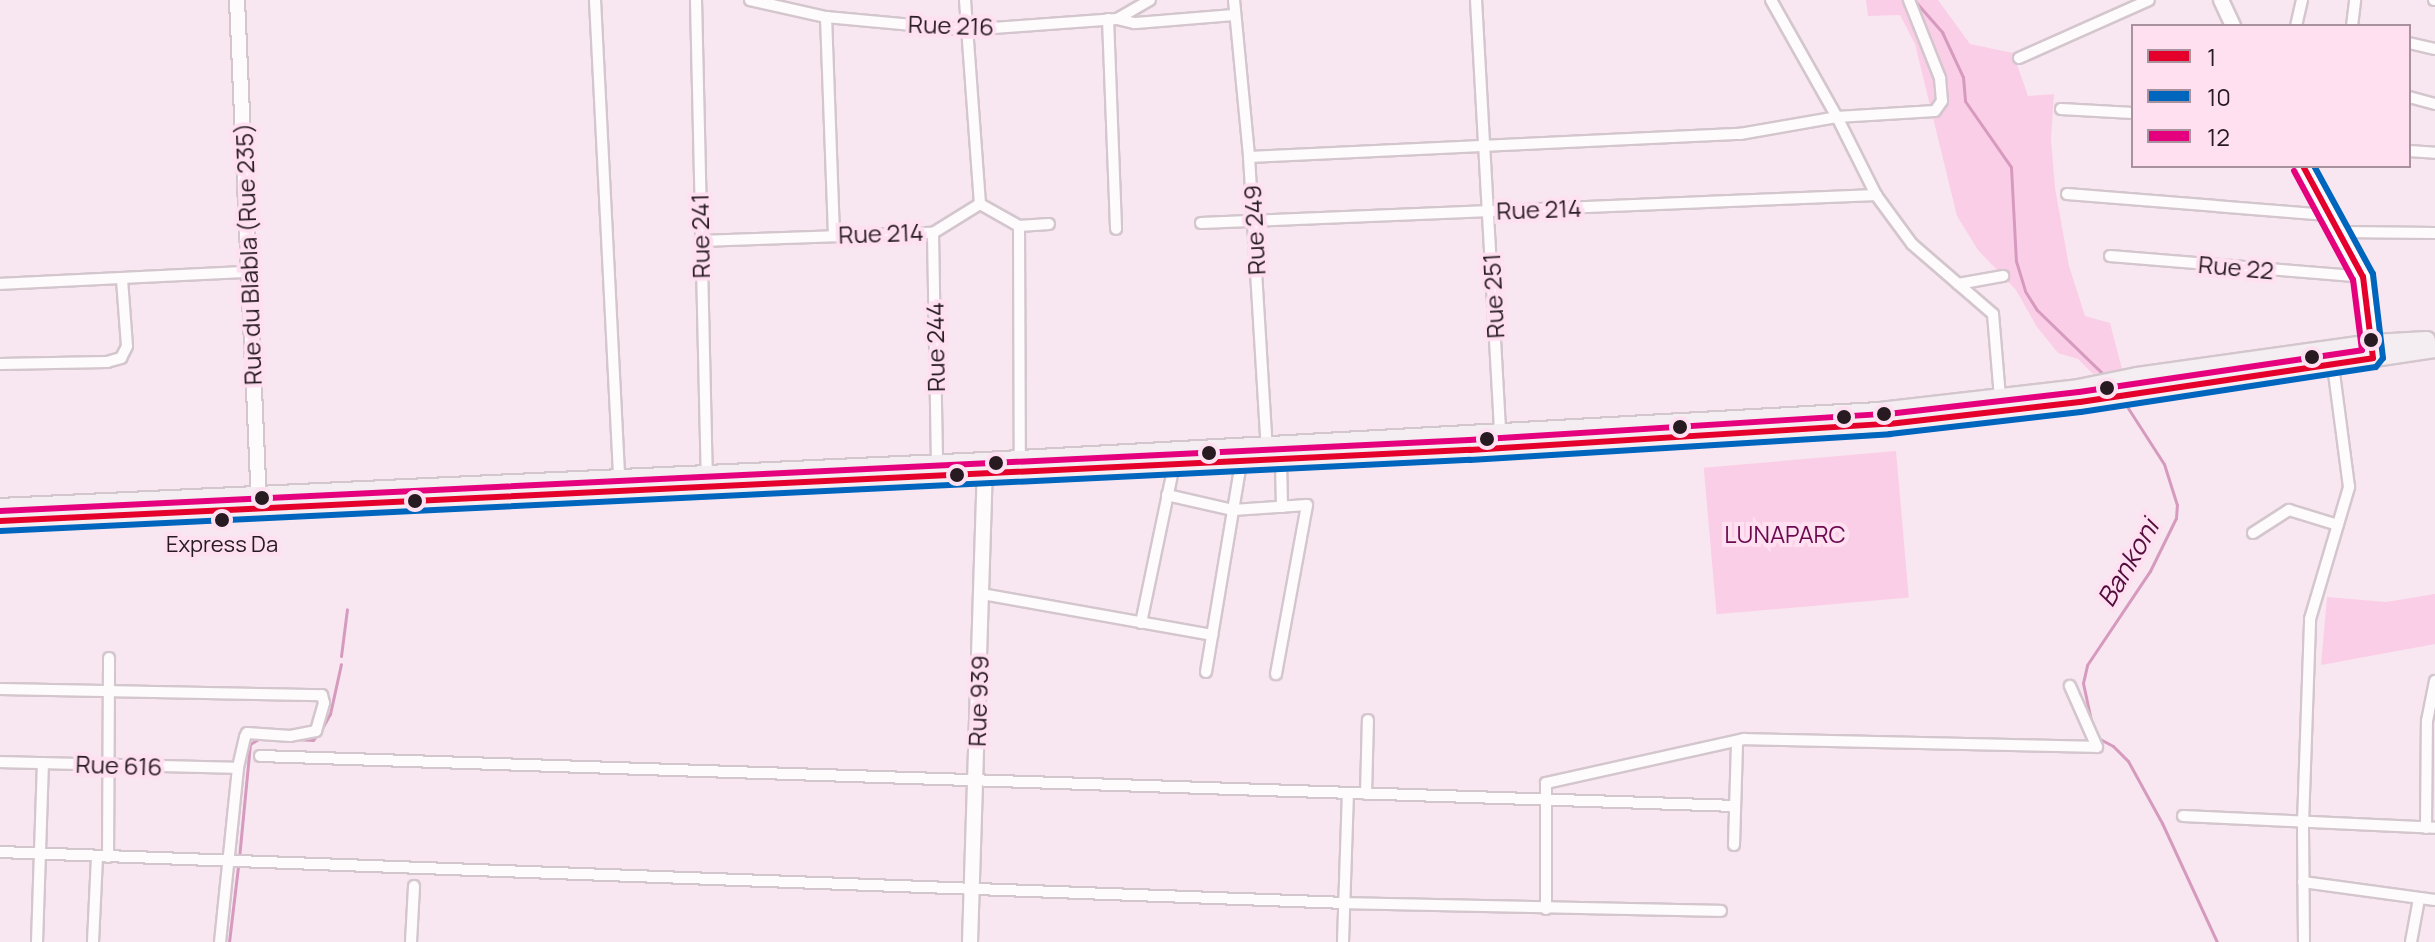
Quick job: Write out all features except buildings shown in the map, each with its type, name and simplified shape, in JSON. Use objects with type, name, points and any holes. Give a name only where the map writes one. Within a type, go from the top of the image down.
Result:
[{"type":"main road","name":"Rue du Blabla (Rue 235)","points":[[237,0],[258,501]]},
{"type":"main road","points":[[2221,0],[2232,24]]},
{"type":"main road","points":[[2304,168],[2363,277],[2373,351]]},
{"type":"main road","points":[[0,521],[619,476],[937,462],[985,468],[1020,459],[1272,455],[1880,411],[2000,397],[2149,392],[2333,365],[2373,351],[2435,339]]},
{"type":"main road","points":[[1501,440],[1889,424],[2079,395],[2137,376],[2373,351],[2435,349]]},
{"type":"main road","points":[[0,507],[258,501],[985,468],[1174,465],[1241,462],[1272,455]]},
{"type":"main road","name":"Rue 939","points":[[970,942],[985,468]]},
{"type":"street","points":[[595,0],[619,476]]},
{"type":"street","name":"Rue 241","points":[[696,0],[707,472]]},
{"type":"street","name":"Rue 216","points":[[750,0],[826,17],[966,30],[1112,19],[1150,0]]},
{"type":"street","points":[[965,0],[980,204],[1019,226],[1049,224]]},
{"type":"street","name":"Rue 249","points":[[1234,0],[1272,455],[1282,507]]},
{"type":"street","name":"Rue 251","points":[[1476,0],[1501,440]]},
{"type":"street","points":[[1771,0],[1837,117],[1876,195],[1912,244],[1993,314],[2000,397]]},
{"type":"street","points":[[1249,157],[1740,134],[1837,117],[1935,111],[1940,107],[1940,78],[1909,0]]},
{"type":"street","points":[[2019,58],[2149,0]]},
{"type":"street","points":[[2296,24],[2302,0]]},
{"type":"street","points":[[2352,24],[2355,0]]},
{"type":"street","points":[[1116,229],[1112,19],[1135,23],[1235,15]]},
{"type":"street","points":[[826,17],[834,234]]},
{"type":"street","points":[[2411,43],[2435,49]]},
{"type":"street","points":[[2411,98],[2435,104]]},
{"type":"street","points":[[2061,109],[2131,113]]},
{"type":"street","points":[[2411,151],[2435,153]]},
{"type":"street","points":[[2067,194],[2330,215]]},
{"type":"street","name":"Rue 214","points":[[1201,223],[1876,195]]},
{"type":"street","name":"Rue 214","points":[[700,241],[933,233],[980,204]]},
{"type":"street","points":[[1019,226],[1020,459]]},
{"type":"street","points":[[2341,232],[2435,233]]},
{"type":"street","name":"Rue 244","points":[[933,233],[937,462]]},
{"type":"street","name":"Rue 22","points":[[2110,256],[2363,277]]},
{"type":"street","points":[[0,284],[249,272]]},
{"type":"street","points":[[1958,284],[2003,276]]},
{"type":"street","points":[[0,364],[107,362],[121,358],[127,346],[122,280]]},
{"type":"street","points":[[2304,942],[2303,823],[2310,619],[2349,487],[2333,365]]},
{"type":"street","points":[[1206,672],[1241,462]]},
{"type":"street","points":[[1141,623],[1174,465]]},
{"type":"street","points":[[1167,495],[1233,510],[1307,505],[1276,674]]},
{"type":"street","points":[[2253,533],[2289,510],[2338,525]]},
{"type":"street","points":[[982,594],[1212,635]]},
{"type":"street","points":[[93,942],[108,765],[109,658]]},
{"type":"street","points":[[2183,816],[2431,828],[2427,721],[2435,681]]},
{"type":"street","points":[[1546,909],[1546,783],[1737,741],[2097,747],[2070,686]]},
{"type":"street","points":[[0,689],[322,695],[324,703],[316,731],[290,736],[247,733],[238,768],[231,862],[220,942]]},
{"type":"street","points":[[1366,794],[1368,720]]},
{"type":"street","points":[[1734,845],[1737,741]]},
{"type":"street","points":[[260,756],[1735,806]]},
{"type":"street","name":"Rue 616","points":[[0,762],[238,768]]},
{"type":"street","points":[[37,942],[43,763]]},
{"type":"street","points":[[1343,942],[1348,793]]},
{"type":"street","points":[[0,852],[1344,903],[1721,911]]},
{"type":"street","points":[[2303,882],[2435,900]]},
{"type":"street","points":[[411,942],[414,886]]},
{"type":"street","points":[[2411,942],[2419,899]]},
{"type":"green space","points":[[1866,0],[1938,0],[1970,44],[2013,53],[2028,96],[2054,94],[2051,139],[2055,188],[2069,266],[2085,316],[2110,323],[2122,369],[2093,374],[2078,359],[2058,353],[2037,327],[2016,290],[1978,250],[1957,216],[1915,44],[1900,15],[1868,16]]},
{"type":"green space","name":"LUNAPARC","points":[[1896,451],[1909,597],[1717,614],[1704,468]]},
{"type":"green space","points":[[2435,594],[2435,644],[2321,665],[2327,597],[2386,602]]},
{"type":"waterway","name":"Bankoni","points":[[1914,0],[1942,32],[1963,77],[1965,101],[2011,167],[2016,261],[2025,291],[2037,310],[2105,376]]},
{"type":"waterway","name":"Bankoni","points":[[2092,725],[2083,683],[2087,665],[2150,571],[2176,518],[2177,505],[2164,464],[2124,402]]},
{"type":"waterway","points":[[341,656],[347,609]]},
{"type":"waterway","points":[[296,739],[313,740],[321,730],[330,714],[341,664]]},
{"type":"waterway","points":[[239,858],[250,744],[260,738]]},
{"type":"waterway","name":"Bankoni","points":[[2098,738],[2113,746],[2128,761],[2162,823],[2217,942]]},
{"type":"waterway","points":[[229,942],[238,867]]},
{"type":"transit line","name":"1","points":[[0,521],[1470,450],[1889,424],[2080,402],[2373,358],[2363,277],[2304,168]]},
{"type":"transit line","name":"10","points":[[0,531],[1470,460],[1890,434],[2081,412],[2376,367],[2383,358],[2373,274],[2315,168]]},
{"type":"transit line","name":"12","points":[[0,511],[1469,440],[1888,414],[2079,392],[2362,350],[2353,280],[2294,171]]},
{"type":"place","name":"Express Da","points":[[222,520]]}]
